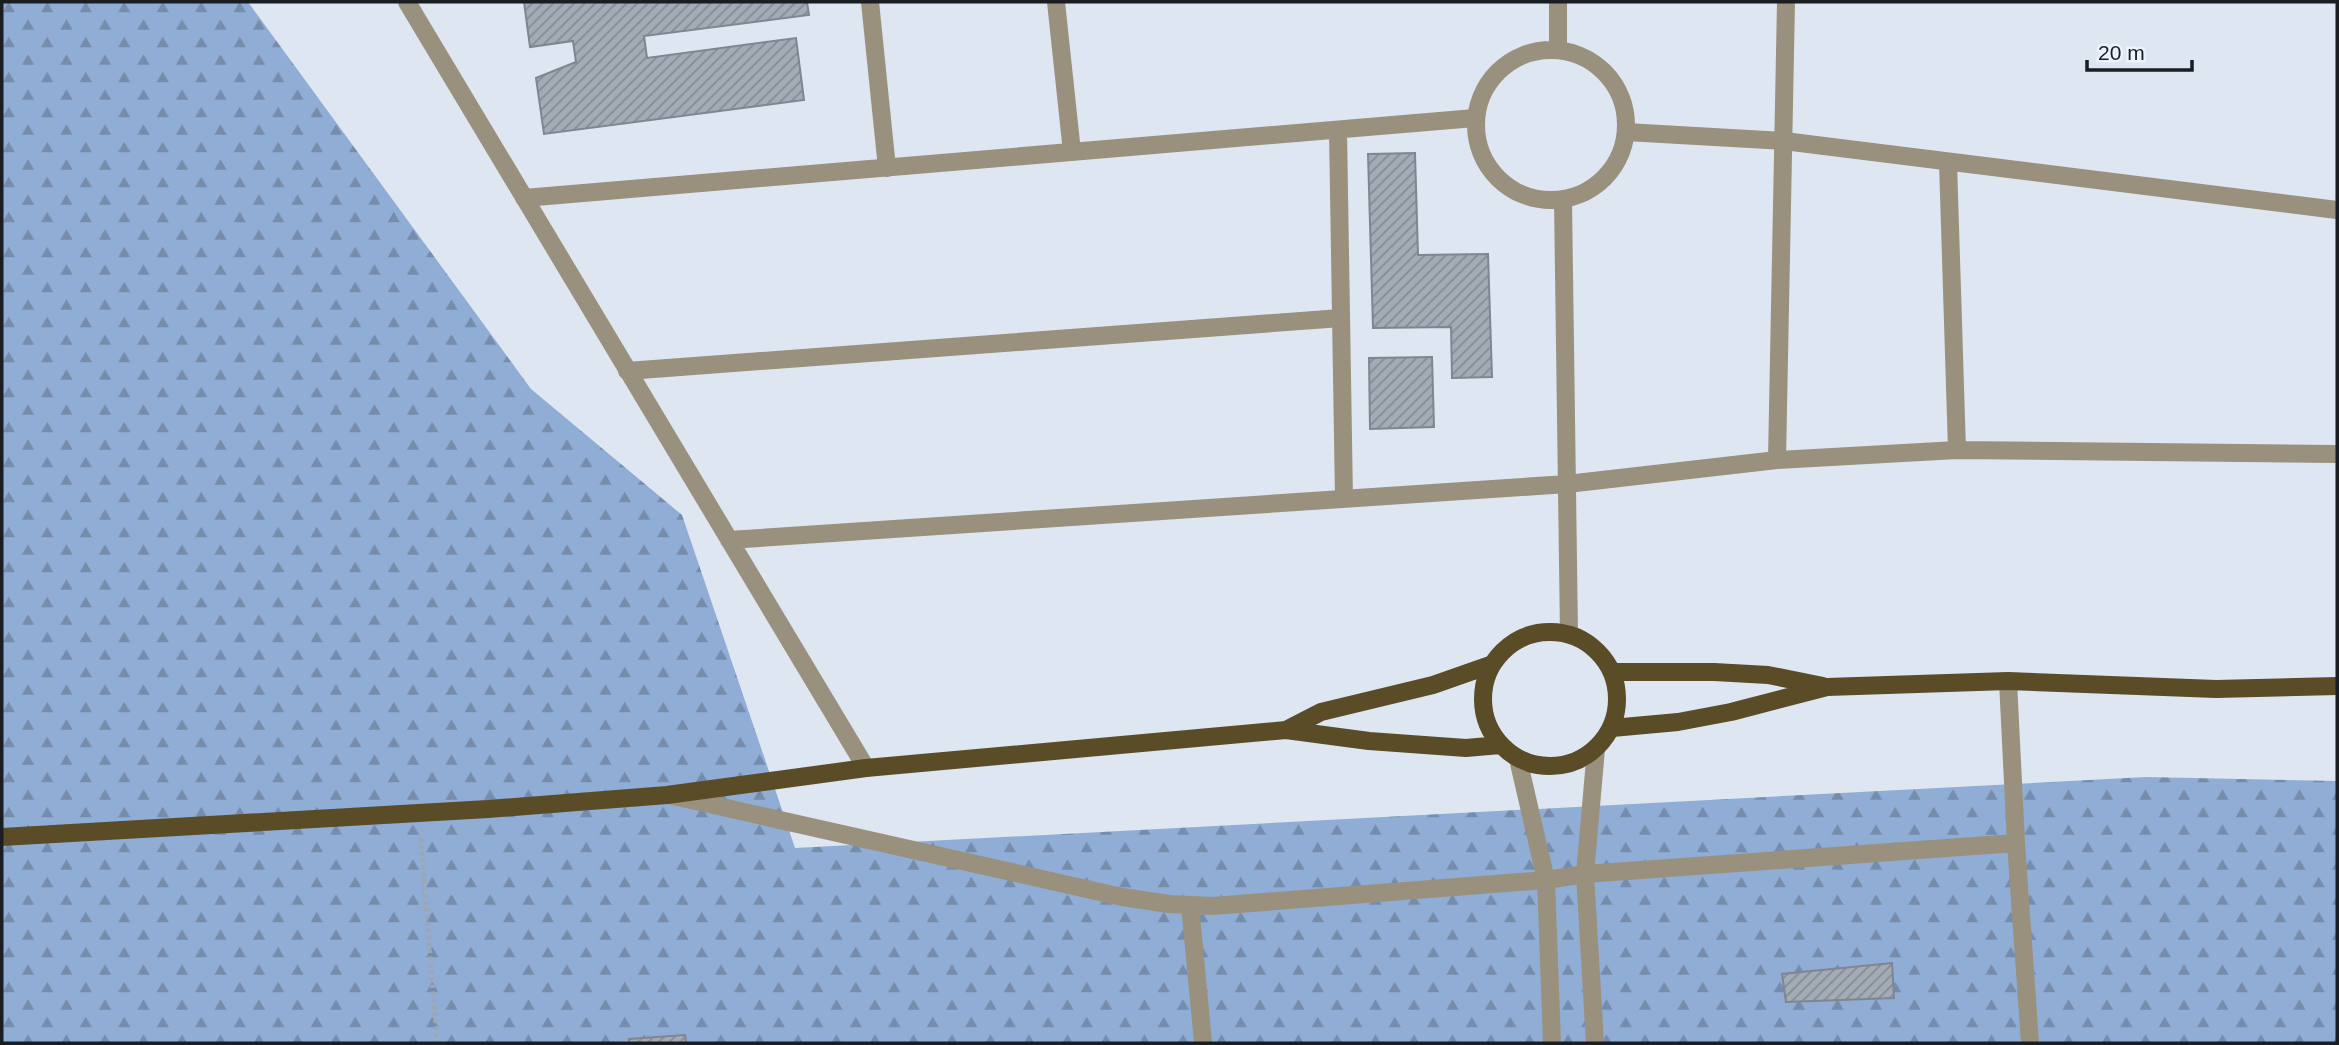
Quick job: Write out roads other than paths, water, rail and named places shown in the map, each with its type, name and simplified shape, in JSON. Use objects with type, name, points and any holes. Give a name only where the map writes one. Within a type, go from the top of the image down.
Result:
[{"type":"main road","points":[[1286,730],[1321,712],[1433,685],[1490,664],[1511,642],[1539,631],[1569,634],[1595,648],[1613,673],[1618,701],[1612,728],[1596,749],[1573,763],[1545,767],[1518,759],[1500,745],[1485,720],[1482,692],[1490,664]]},
{"type":"main road","points":[[1613,673],[1714,672],[1768,675],[1827,687]]},
{"type":"main road","points":[[1612,728],[1678,722],[1731,712],[1827,687],[2008,681],[2217,689],[2337,686]]},
{"type":"main road","points":[[2,837],[419,813],[667,795],[866,768],[1286,730],[1369,741],[1466,748],[1500,745]]},
{"type":"street","points":[[407,2],[866,768]]},
{"type":"street","points":[[870,2],[887,168]]},
{"type":"street","points":[[1055,2],[1072,152]]},
{"type":"street","points":[[1558,2],[1558,50]]},
{"type":"street","points":[[1777,460],[1786,2]]},
{"type":"street","points":[[1558,50],[1577,54],[1595,64],[1609,77],[1620,94],[1626,132],[1622,152],[1613,169],[1599,184],[1582,194],[1563,200],[1543,201],[1524,196],[1507,187],[1492,174],[1481,157],[1475,118],[1489,81],[1503,67],[1519,57],[1538,51],[1558,50]]},
{"type":"street","points":[[524,198],[1475,118]]},
{"type":"street","points":[[1338,130],[1345,499]]},
{"type":"street","points":[[1626,132],[1784,141],[2337,210]]},
{"type":"street","points":[[1948,162],[1957,450]]},
{"type":"street","points":[[1563,200],[1569,634]]},
{"type":"street","points":[[628,371],[1341,318]]},
{"type":"street","points":[[729,540],[1567,484],[1777,460],[1957,450],[2337,454]]},
{"type":"street","points":[[2008,681],[2030,1043]]},
{"type":"street","points":[[1595,1043],[1585,874],[1596,749]]},
{"type":"street","points":[[1518,759],[1546,880],[1552,1043]]},
{"type":"street","points":[[667,795],[1122,897],[1213,906],[1546,880],[1585,874],[2016,843]]},
{"type":"street","points":[[1190,905],[1203,1043]]}]
